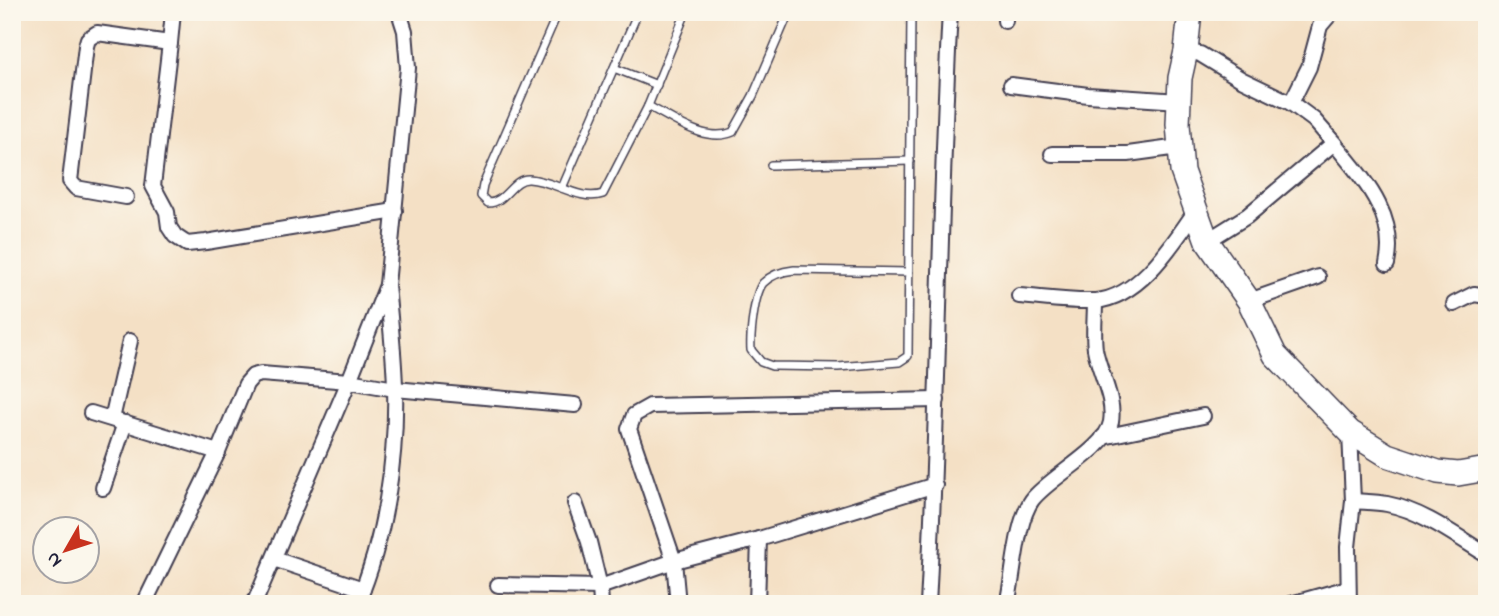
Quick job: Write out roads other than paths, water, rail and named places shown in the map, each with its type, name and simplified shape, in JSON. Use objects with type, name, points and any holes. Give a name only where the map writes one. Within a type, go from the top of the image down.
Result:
[{"type":"highway","points":[[1190,12],[1180,78],[1182,171],[1207,242],[1249,301],[1275,355],[1350,432],[1387,456],[1438,472],[1458,474],[1486,470]]},
{"type":"street","points":[[173,12],[152,181],[167,212],[169,227],[181,242],[206,242],[395,211]]},
{"type":"street","points":[[356,604],[379,534],[390,485],[395,389],[387,285],[408,68],[405,31],[399,12]]},
{"type":"street","points":[[928,604],[935,485],[944,123],[950,12]]},
{"type":"street","points":[[1292,103],[1309,67],[1320,26],[1332,12]]},
{"type":"street","points":[[125,197],[76,188],[70,181],[88,39],[97,33],[170,43]]},
{"type":"street","points":[[1186,51],[1200,54],[1241,79],[1292,103],[1314,120],[1369,187],[1383,212],[1390,240],[1387,264]]},
{"type":"street","points":[[1011,85],[1088,95],[1180,102]]},
{"type":"street","points":[[1207,242],[1247,215],[1334,143]]},
{"type":"street","points":[[1052,154],[1128,154],[1180,147]]},
{"type":"street","points":[[1019,296],[1095,301],[1122,293],[1161,261],[1197,209]]},
{"type":"street","points":[[1249,301],[1318,277]]},
{"type":"street","points":[[254,604],[387,285]]},
{"type":"street","points":[[1454,304],[1474,294],[1487,296]]},
{"type":"street","points":[[1007,604],[1024,516],[1032,500],[1079,460],[1109,429],[1112,418],[1109,397],[1095,348],[1095,301]]},
{"type":"street","points":[[103,488],[119,421],[130,341]]},
{"type":"street","points":[[144,604],[219,452],[246,384],[253,376],[261,374],[349,381],[395,389],[575,405]]},
{"type":"street","points":[[678,604],[674,561],[629,429],[634,415],[650,406],[937,400]]},
{"type":"street","points":[[91,413],[219,452]]},
{"type":"street","points":[[1103,437],[1203,416]]},
{"type":"street","points":[[1349,604],[1348,547],[1353,501],[1350,432]]},
{"type":"street","points":[[498,585],[600,587],[674,561],[759,539],[935,485]]},
{"type":"street","points":[[1353,501],[1388,505],[1409,512],[1435,523],[1487,555]]},
{"type":"street","points":[[575,503],[589,542],[600,587],[601,604]]},
{"type":"street","points":[[757,604],[759,539]]},
{"type":"street","points":[[274,559],[363,589]]},
{"type":"street","points":[[1290,604],[1348,588]]},
{"type":"lane","points":[[558,12],[483,185],[481,196],[488,203],[500,200],[517,183],[528,179],[590,196],[603,194],[648,106],[686,12]]},
{"type":"lane","points":[[562,188],[638,12]]},
{"type":"lane","points":[[909,272],[783,272],[765,281],[760,288],[750,336],[751,350],[761,362],[772,366],[838,367],[905,359],[908,356],[909,272],[910,161],[911,12]]},
{"type":"lane","points":[[648,106],[693,130],[717,135],[733,132],[753,96],[787,17]]},
{"type":"lane","points":[[614,68],[657,85]]},
{"type":"lane","points":[[771,165],[910,161]]}]
